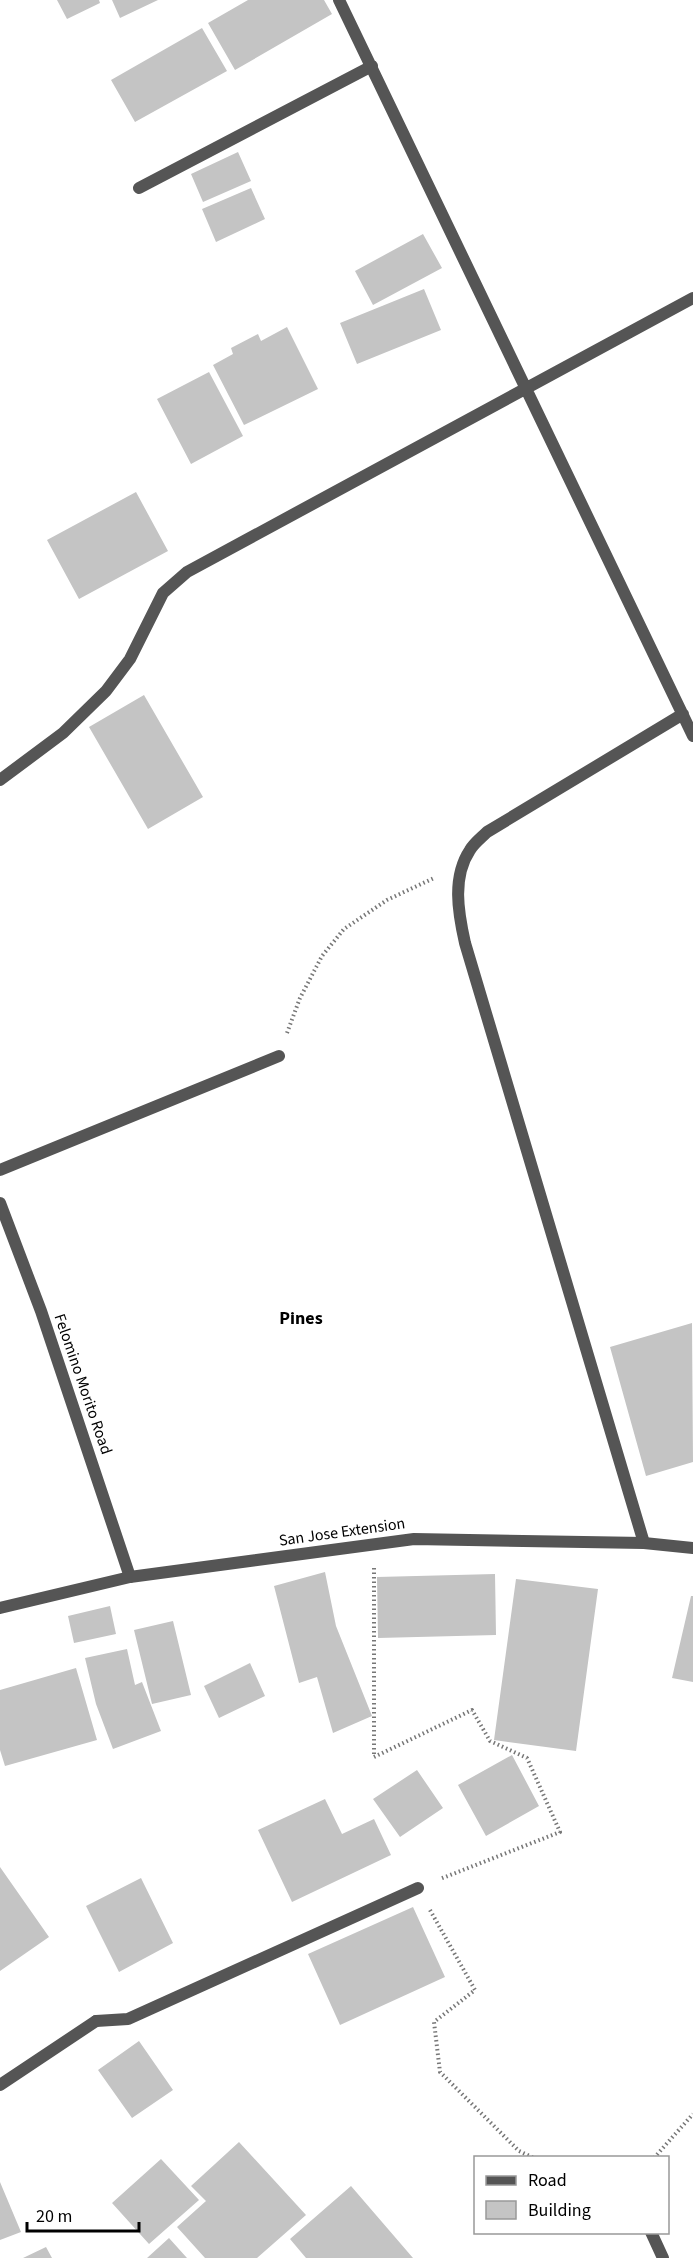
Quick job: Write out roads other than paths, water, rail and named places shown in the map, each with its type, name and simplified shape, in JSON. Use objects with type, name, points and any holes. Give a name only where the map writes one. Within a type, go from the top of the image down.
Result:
[{"type":"street","points":[[339,0],[693,736]]},
{"type":"street","points":[[139,188],[372,66]]},
{"type":"street","points":[[0,780],[63,733],[106,691],[130,659],[163,593],[187,572],[693,298]]},
{"type":"street","points":[[644,1543],[465,943],[459,902],[460,870],[471,849],[487,832],[683,714]]},
{"type":"street","points":[[0,1170],[279,1056]]},
{"type":"street","name":"Felomino Morito Road","points":[[0,1203],[41,1311],[130,1577]]},
{"type":"street","name":"San Jose Extension","points":[[0,1608],[130,1577],[414,1539],[644,1543],[693,1548]]},
{"type":"street","points":[[0,2085],[96,2021],[128,2019],[418,1888]]},
{"type":"street","points":[[652,2234],[663,2258]]},
{"type":"district","name":"Pines","points":[[301,1318]]}]
